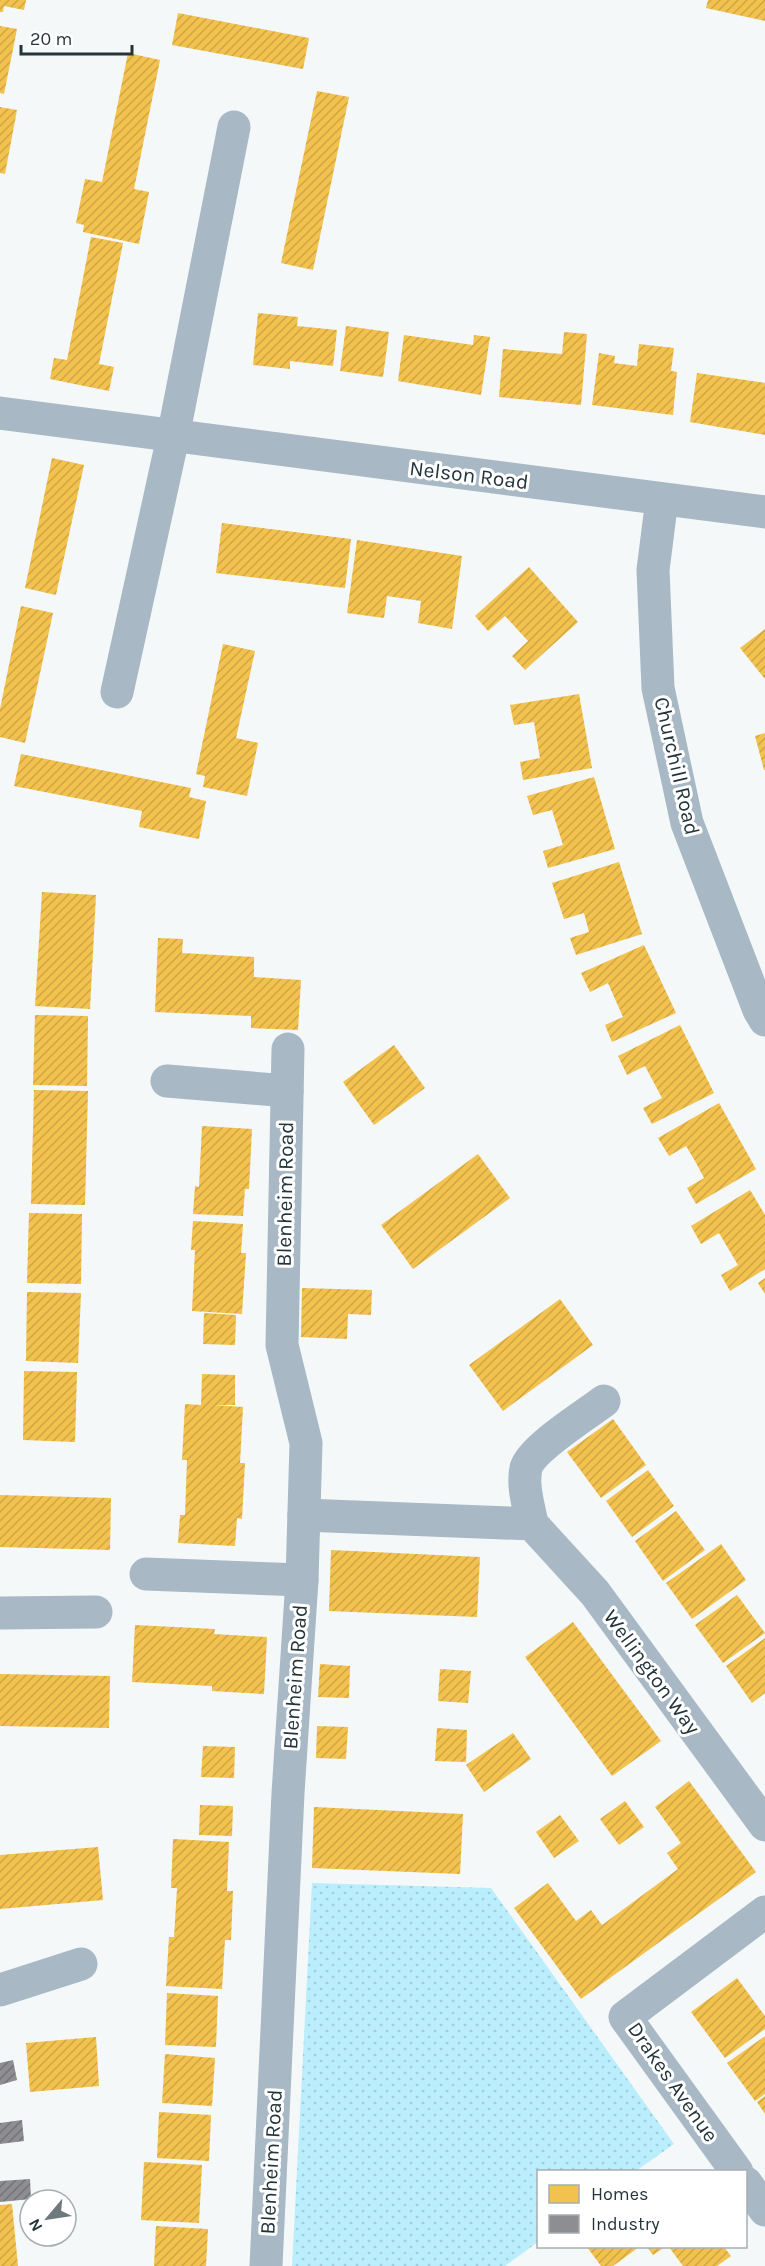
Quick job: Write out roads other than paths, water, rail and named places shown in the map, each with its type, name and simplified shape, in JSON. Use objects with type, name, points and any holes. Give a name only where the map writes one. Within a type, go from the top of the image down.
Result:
[{"type":"street","points":[[117,692],[173,436],[234,128]]},
{"type":"street","name":"Nelson Road","points":[[0,413],[765,512]]},
{"type":"street","name":"Churchill Road","points":[[662,499],[653,570],[658,688],[687,823],[759,1010],[765,1020]]},
{"type":"street","name":"Blenheim Road","points":[[266,2266],[288,1793],[302,1580],[306,1443],[282,1345],[288,1049]]},
{"type":"street","name":"Blenheim Road","points":[[167,1081],[287,1091]]},
{"type":"street","points":[[304,1515],[532,1524],[525,1488],[526,1468],[534,1453],[604,1401]]},
{"type":"street","name":"Wellington Way","points":[[532,1524],[595,1593],[765,1825]]},
{"type":"street","points":[[146,1574],[302,1580]]},
{"type":"street","points":[[0,1613],[96,1612]]},
{"type":"street","name":"Drakes Avenue","points":[[736,2170],[625,2017],[765,1912]]},
{"type":"street","points":[[0,1990],[81,1965]]},
{"type":"street","points":[[747,2185],[765,2210]]}]
